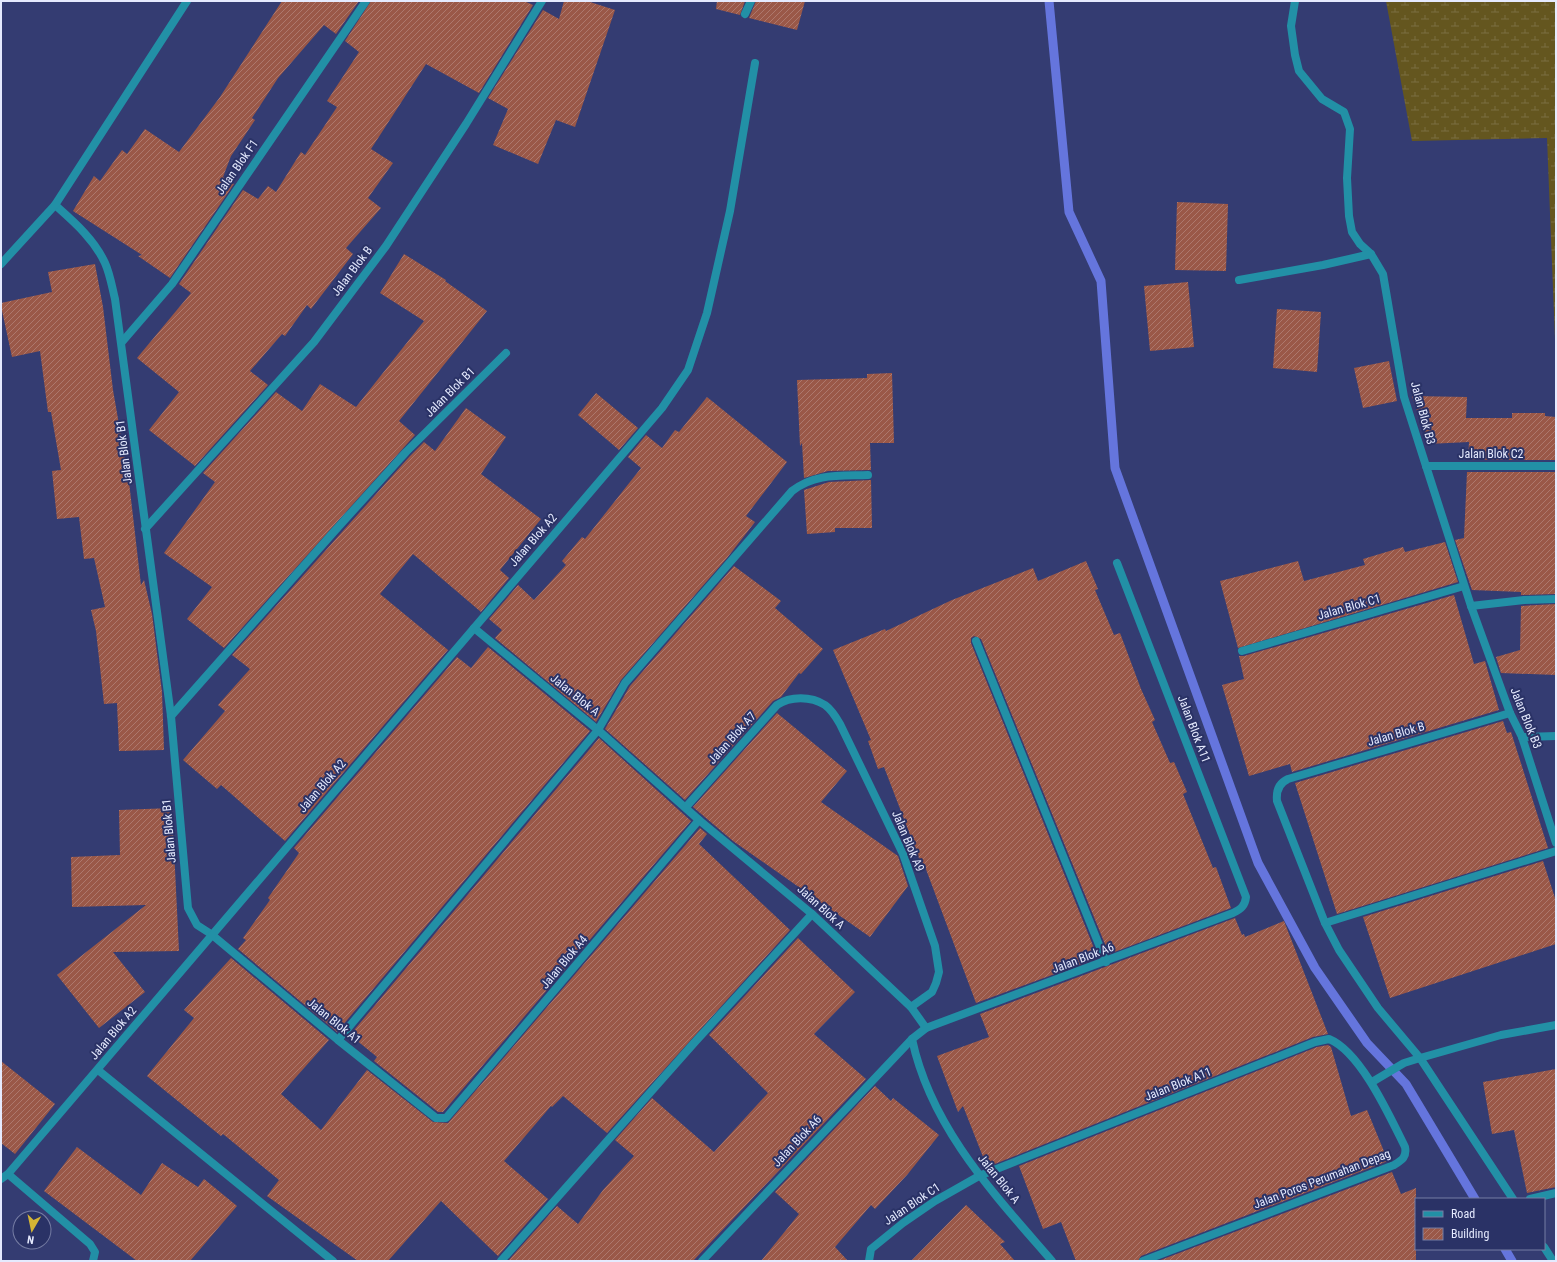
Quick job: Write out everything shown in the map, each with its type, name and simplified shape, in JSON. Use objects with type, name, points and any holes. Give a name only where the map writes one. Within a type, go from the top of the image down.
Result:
[{"type":"street","points":[[1,264],[55,206],[187,1]]},
{"type":"street","name":"Jalan Blok F1","points":[[122,342],[172,284],[366,1]]},
{"type":"street","name":"Jalan Blok B","points":[[145,529],[314,342],[378,258],[466,124],[542,1]]},
{"type":"street","points":[[745,14],[751,1]]},
{"type":"street","name":"Jalan Blok B3","points":[[1295,1],[1292,26],[1294,55],[1299,71],[1322,99],[1344,112],[1350,130],[1348,178],[1350,224],[1352,232],[1360,244],[1371,254],[1383,274],[1404,396],[1464,586],[1510,713],[1522,737],[1556,843]]},
{"type":"street","name":"Jalan Blok A2","points":[[1,1179],[8,1174],[98,1070],[211,934],[662,408],[688,370],[707,313],[730,211],[755,63]]},
{"type":"street","name":"Jalan Blok B1","points":[[55,206],[78,226],[98,251],[106,264],[115,299],[122,342],[145,529],[171,716],[188,908],[198,925],[211,934]]},
{"type":"street","points":[[1239,280],[1323,265],[1371,254]]},
{"type":"street","name":"Jalan Blok B1","points":[[171,716],[406,452],[506,353]]},
{"type":"street","name":"Jalan Blok C2","points":[[1426,466],[1556,466]]},
{"type":"street","points":[[338,1040],[598,730],[625,683],[769,520],[792,491],[802,483],[816,477],[868,474]]},
{"type":"street","name":"Jalan Blok A11","points":[[1117,563],[1246,897],[1244,905]]},
{"type":"street","name":"Jalan Blok C1","points":[[1242,651],[1464,586]]},
{"type":"street","points":[[1471,606],[1524,600],[1556,599]]},
{"type":"street","name":"Jalan Blok A","points":[[474,628],[598,730],[699,820],[812,914],[911,1007],[926,1028]]},
{"type":"street","points":[[976,641],[1106,962]]},
{"type":"street","name":"Jalan Blok A7","points":[[686,807],[777,705],[790,699],[804,698]]},
{"type":"street","name":"Jalan Blok A9","points":[[804,698],[824,705],[834,714],[870,784],[903,854],[935,946],[939,972],[932,992],[911,1007]]},
{"type":"street","name":"Jalan Blok B","points":[[1326,923],[1277,801],[1277,790],[1283,781],[1510,713]]},
{"type":"street","points":[[1522,737],[1556,736]]},
{"type":"street","name":"Jalan Blok A4","points":[[446,1118],[699,820]]},
{"type":"street","points":[[1512,1198],[1420,1058],[1378,1008],[1356,977],[1339,950],[1326,923],[1556,850]]},
{"type":"street","name":"Jalan Blok A6","points":[[926,1028],[1106,962],[1233,913],[1244,905]]},
{"type":"street","points":[[501,1261],[689,1048],[812,914]]},
{"type":"street","name":"Jalan Blok A1","points":[[211,934],[338,1040],[436,1118],[446,1118]]},
{"type":"street","points":[[1375,1080],[1404,1063],[1420,1058],[1501,1035],[1556,1024]]},
{"type":"street","points":[[912,1038],[926,1028]]},
{"type":"street","name":"Jalan Blok A","points":[[912,1038],[920,1071],[943,1121],[979,1176],[1052,1261]]},
{"type":"street","name":"Jalan Blok A6","points":[[702,1261],[912,1038]]},
{"type":"street","name":"Jalan Blok A11","points":[[979,1176],[1324,1040],[1329,1039],[1343,1048],[1375,1080]]},
{"type":"street","points":[[98,1070],[333,1261]]},
{"type":"street","name":"Jalan Poros Perumahan Depag","points":[[1143,1261],[1394,1165],[1404,1159],[1406,1152],[1405,1147],[1375,1080]]},
{"type":"street","points":[[8,1174],[90,1244],[95,1252],[93,1261]]},
{"type":"street","name":"Jalan Blok C1","points":[[868,1261],[871,1249],[903,1223],[935,1201],[979,1176]]},
{"type":"street","points":[[1534,1198],[1556,1193]]},
{"type":"street","points":[[1545,1249],[1553,1261]]},
{"type":"green space","points":[[1386,1],[1556,1],[1556,364],[1547,138],[1412,141]]},
{"type":"building","points":[[282,1],[359,1],[336,34],[324,25],[278,78],[252,118],[255,120],[231,156],[223,177],[234,184],[170,278],[138,256],[142,255],[73,211],[94,176],[100,181],[122,150],[127,154],[145,129],[179,152],[220,97]]},
{"type":"building","points":[[371,1],[524,1],[533,5],[479,93],[426,64],[371,149],[393,163],[368,198],[381,208],[346,248],[353,254],[311,309],[307,305],[285,336],[282,334],[250,371],[268,385],[195,466],[149,430],[179,392],[137,358],[191,293],[179,284],[243,190],[258,199],[268,186],[276,192],[301,152],[305,155],[337,107],[327,101],[359,52],[345,41]]},
{"type":"building","points":[[564,1],[587,1],[615,10],[575,127],[556,120],[538,164],[493,145],[508,109],[488,98],[543,10],[559,19]]},
{"type":"building","points":[[717,1],[745,1],[740,15],[716,9]]},
{"type":"building","points":[[756,1],[805,1],[797,30],[749,18]]},
{"type":"building","points":[[1177,202],[1228,204],[1226,271],[1175,270]]},
{"type":"building","points":[[404,254],[446,280],[445,281],[487,311],[399,421],[415,435],[224,648],[187,619],[212,587],[164,553],[215,482],[203,473],[276,392],[302,411],[320,384],[356,407],[424,321],[380,293]]},
{"type":"building","points":[[95,264],[103,307],[113,390],[129,482],[141,585],[144,580],[152,614],[162,692],[164,750],[119,751],[117,703],[104,704],[96,631],[91,610],[105,607],[94,558],[84,559],[79,517],[57,519],[52,471],[61,470],[51,412],[48,412],[40,351],[12,357],[1,306],[1,303],[52,292],[48,272]]},
{"type":"building","points":[[1188,282],[1194,347],[1150,351],[1144,286]]},
{"type":"building","points":[[1277,309],[1321,312],[1317,372],[1273,368]]},
{"type":"building","points":[[1389,361],[1397,401],[1363,408],[1354,368]]},
{"type":"building","points":[[892,373],[894,443],[870,443],[871,470],[828,471],[804,478],[802,443],[800,446],[797,380],[867,378],[867,374]]},
{"type":"building","points":[[596,393],[638,428],[619,450],[578,415]]},
{"type":"building","points":[[1412,396],[1467,397],[1466,418],[1512,418],[1512,413],[1545,413],[1545,416],[1556,417],[1556,460],[1468,460],[1469,442],[1428,444]]},
{"type":"building","points":[[707,397],[787,462],[746,516],[755,522],[727,558],[621,680],[596,722],[495,638],[502,630],[489,619],[518,585],[534,600],[566,565],[562,561],[582,537],[585,539],[641,468],[628,457],[646,435],[662,448],[675,430],[679,432]]},
{"type":"building","points":[[466,408],[506,437],[481,474],[541,519],[500,570],[509,578],[481,612],[413,554],[380,594],[448,650],[285,841],[221,785],[217,789],[183,760],[225,711],[218,705],[250,669],[232,655],[410,456],[424,442],[435,451]]},
{"type":"building","points":[[1467,472],[1556,472],[1556,594],[1521,595],[1521,592],[1472,590],[1455,540],[1464,538]]},
{"type":"building","points":[[871,480],[872,528],[835,528],[835,532],[807,534],[804,490],[829,482]]},
{"type":"building","points":[[1445,542],[1458,582],[1238,648],[1220,581],[1298,561],[1304,581],[1365,565],[1363,559],[1403,547],[1405,552]]},
{"type":"building","points":[[1086,561],[1098,589],[1095,590],[1114,635],[1120,633],[1141,689],[1155,720],[1152,722],[1170,763],[1174,762],[1187,792],[1183,794],[1213,868],[1216,867],[1231,908],[1109,954],[981,639],[974,636],[971,638],[971,643],[1098,958],[976,1003],[924,864],[922,866],[884,767],[878,769],[868,741],[871,740],[833,650],[885,629],[886,631],[952,600],[1033,568],[1038,581]]},
{"type":"building","points":[[734,566],[781,601],[775,608],[823,649],[801,674],[799,673],[781,697],[773,701],[685,800],[605,729],[630,686]]},
{"type":"building","points":[[1454,595],[1474,664],[1485,661],[1499,710],[1292,772],[1290,764],[1249,776],[1222,685],[1244,679],[1239,656],[1244,656]]},
{"type":"building","points":[[1556,604],[1556,675],[1501,673],[1496,657],[1520,650],[1521,606]]},
{"type":"building","points":[[488,647],[590,731],[337,1032],[238,949],[246,940],[243,938],[270,900],[268,898],[299,853],[294,848],[457,657],[471,668]]},
{"type":"building","points":[[777,713],[847,771],[821,802],[898,856],[908,886],[870,937],[733,841],[693,807]]},
{"type":"building","points":[[1503,721],[1507,733],[1511,732],[1548,848],[1337,914],[1295,783]]},
{"type":"building","points":[[599,738],[691,821],[443,1112],[438,1112],[374,1061],[377,1057],[350,1035]]},
{"type":"building","points":[[172,808],[179,951],[113,952],[145,992],[99,1028],[57,975],[146,905],[72,907],[71,857],[120,855],[119,810]]},
{"type":"building","points":[[700,828],[707,834],[699,844],[790,930],[607,1133],[563,1096],[552,1107],[551,1106],[504,1161],[548,1199],[498,1256],[441,1201],[388,1261],[358,1261],[267,1196],[279,1180],[223,1134],[221,1136],[147,1076],[194,1018],[184,1010],[231,958],[329,1040],[281,1094],[321,1130],[367,1070],[433,1122],[448,1123]]},
{"type":"building","points":[[1543,861],[1556,901],[1556,944],[1390,998],[1363,917]]},
{"type":"building","points":[[1235,918],[1242,935],[1244,934],[1245,937],[1284,921],[1328,1034],[1313,1037],[987,1167],[963,1106],[958,1112],[937,1056],[989,1037],[980,1014]]},
{"type":"building","points":[[798,938],[855,992],[814,1034],[866,1079],[693,1261],[508,1261],[557,1206],[578,1224],[603,1190],[634,1156],[615,1140],[652,1098],[714,1152],[768,1093],[709,1035]]},
{"type":"building","points":[[1328,1045],[1331,1047],[1351,1116],[1367,1110],[1388,1161],[1141,1256],[1138,1261],[1076,1261],[1061,1222],[1043,1229],[1019,1166],[1317,1047]]},
{"type":"building","points":[[1,1061],[55,1104],[15,1154],[1,1143]]},
{"type":"building","points":[[1556,1069],[1556,1187],[1527,1193],[1514,1130],[1492,1134],[1483,1082]]},
{"type":"building","points":[[875,1086],[891,1101],[893,1098],[939,1135],[907,1175],[875,1209],[871,1205],[835,1247],[848,1261],[761,1261],[799,1214],[775,1192]]},
{"type":"building","points":[[77,1147],[141,1195],[162,1163],[198,1187],[204,1179],[237,1206],[190,1261],[137,1261],[44,1191]]},
{"type":"building","points":[[1392,1172],[1401,1194],[1416,1188],[1416,1261],[1158,1261]]},
{"type":"building","points":[[966,1205],[1005,1242],[1000,1244],[1015,1261],[911,1261]]},
{"type":"waterway","points":[[1049,1],[1069,212],[1101,281],[1115,468],[1258,863],[1315,968],[1367,1043],[1406,1084],[1474,1198]]},
{"type":"waterway","points":[[1506,1250],[1512,1261]]}]
